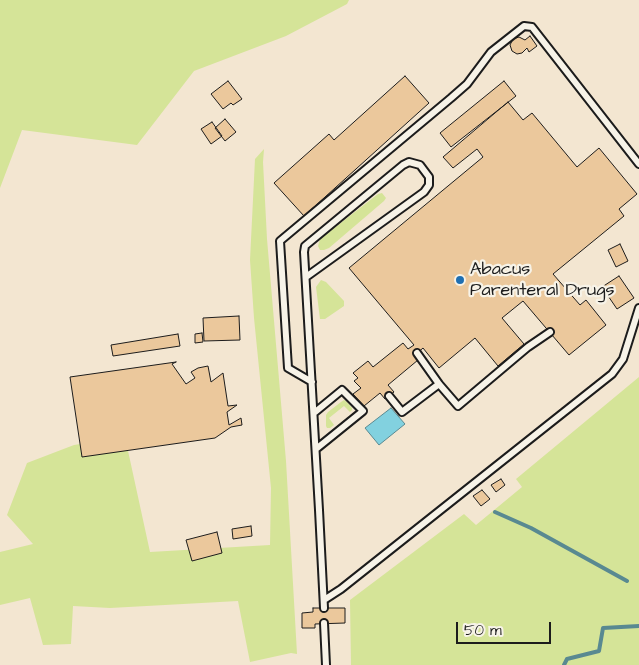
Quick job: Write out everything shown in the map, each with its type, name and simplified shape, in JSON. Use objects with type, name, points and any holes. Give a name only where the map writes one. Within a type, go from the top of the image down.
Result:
[{"type":"lane","points":[[312,382],[288,368],[280,241],[467,84],[491,52],[524,26],[532,27],[639,164]]},
{"type":"lane","points":[[306,277],[424,192],[429,185],[429,177],[420,165],[409,162],[403,165],[305,246],[304,252],[324,608]]},
{"type":"lane","points":[[324,600],[341,589],[612,374],[623,359],[639,308]]},
{"type":"lane","points":[[417,353],[439,384],[458,406],[528,347],[550,332]]},
{"type":"lane","points":[[390,396],[402,412],[439,384]]},
{"type":"lane","points":[[314,413],[342,390],[363,411],[316,448]]},
{"type":"lane","points":[[324,623],[326,665]]},
{"type":"green space","points":[[0,0],[349,0],[347,4],[286,36],[194,71],[137,145],[22,130],[0,188]]},
{"type":"green space","points":[[264,149],[267,239],[286,461],[297,654],[291,653],[250,662],[238,601],[110,608],[73,606],[71,644],[43,645],[30,598],[0,605],[0,552],[33,544],[7,515],[27,463],[74,445],[125,437],[150,552],[270,545],[271,488],[250,260],[255,159]]},
{"type":"green space","points":[[382,193],[386,198],[384,201],[329,248],[320,250],[318,246],[320,239],[378,194]]},
{"type":"green space","points":[[321,280],[326,282],[344,301],[344,306],[325,319],[320,319],[316,287]]},
{"type":"green space","points":[[639,377],[639,665],[351,665],[350,600],[464,514],[476,525],[522,487],[516,479]]},
{"type":"green space","points":[[344,400],[352,410],[350,412],[344,406],[329,418],[334,425],[327,428],[326,415]]},
{"type":"water","points":[[391,408],[405,424],[379,445],[365,428]]},
{"type":"building","points":[[530,36],[537,46],[529,52],[527,48],[522,53],[517,54],[512,51],[510,45],[513,39],[519,37],[525,40]]},
{"type":"building","points":[[405,76],[429,103],[304,216],[274,183],[329,134],[334,140]]},
{"type":"building","points":[[228,81],[242,99],[233,105],[231,103],[223,109],[211,94]]},
{"type":"building","points":[[504,81],[516,96],[451,147],[440,133]]},
{"type":"building","points":[[508,102],[523,120],[532,113],[577,167],[599,148],[637,194],[619,209],[624,216],[553,274],[580,305],[586,300],[606,325],[569,355],[523,301],[502,318],[524,344],[498,366],[475,338],[439,368],[423,348],[414,356],[418,360],[388,385],[394,392],[385,399],[380,393],[364,406],[353,394],[361,388],[354,381],[358,378],[353,373],[368,361],[373,367],[403,343],[408,349],[414,345],[349,268],[483,157],[477,149],[453,168],[443,157]]},
{"type":"building","points":[[225,119],[236,132],[225,141],[215,128]]},
{"type":"building","points":[[212,122],[222,136],[211,144],[201,129]]},
{"type":"building","points":[[620,244],[628,261],[616,267],[608,250]]},
{"type":"building","points":[[619,276],[634,298],[617,309],[602,287]]},
{"type":"building","points":[[239,316],[240,340],[204,341],[203,318]]},
{"type":"building","points":[[202,333],[203,342],[195,343],[195,334]]},
{"type":"building","points":[[178,334],[180,346],[113,356],[111,345]]},
{"type":"building","points":[[176,362],[172,364],[186,384],[195,378],[191,372],[198,368],[208,366],[211,382],[223,373],[228,406],[237,405],[227,412],[229,425],[241,418],[242,425],[231,427],[215,438],[82,457],[70,377]]},
{"type":"building","points":[[501,479],[505,485],[496,492],[491,485]]},
{"type":"building","points":[[482,490],[490,499],[481,506],[473,496]]},
{"type":"building","points":[[251,526],[252,536],[233,539],[232,529]]},
{"type":"building","points":[[217,532],[222,553],[192,561],[186,540]]},
{"type":"building","points":[[313,608],[345,608],[345,623],[315,624],[315,628],[302,628],[302,613],[313,612]]},
{"type":"waterway","points":[[495,512],[531,528],[627,581]]},
{"type":"waterway","points":[[564,665],[567,659],[599,651],[603,628],[639,626]]},
{"type":"place","name":"Abacus Parenteral Drugs","points":[[460,280]]}]
